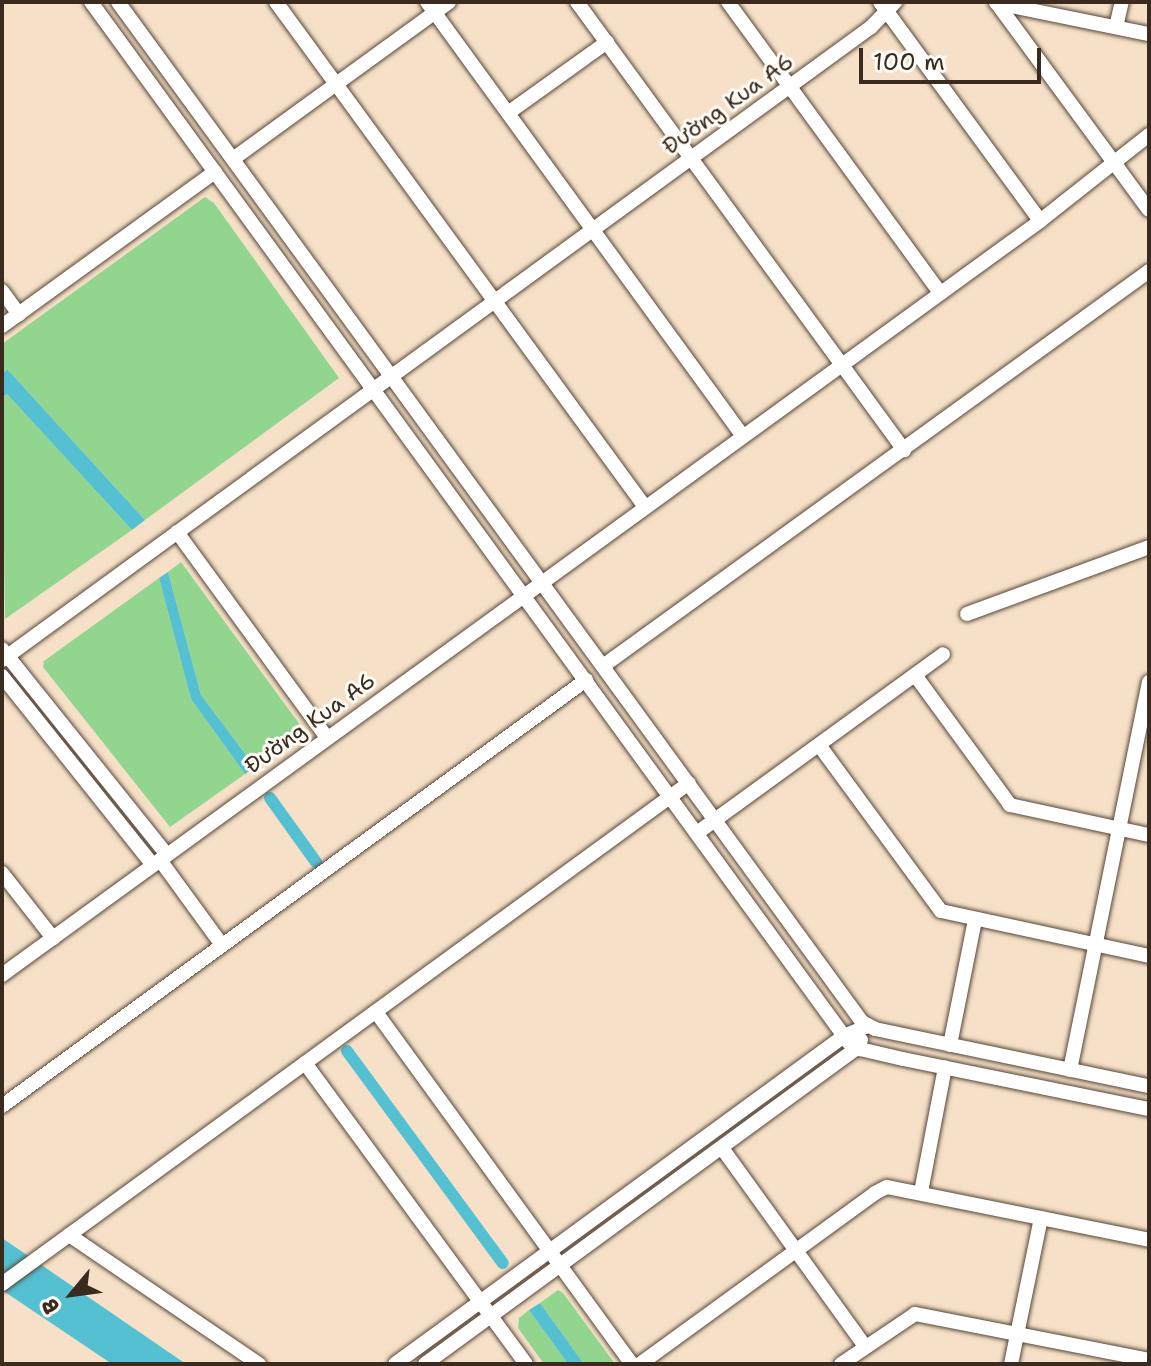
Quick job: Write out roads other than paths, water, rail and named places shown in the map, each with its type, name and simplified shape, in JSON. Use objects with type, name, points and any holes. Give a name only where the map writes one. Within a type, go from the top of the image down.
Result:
[{"type":"street","points":[[91,2],[844,1036],[857,1048],[1141,1107],[1144,1084],[950,1045],[868,1026],[859,1019],[543,581],[118,2]]},
{"type":"street","points":[[276,2],[645,507]]},
{"type":"street","points":[[233,159],[335,84],[431,7],[449,2]]},
{"type":"street","points":[[577,2],[904,450]]},
{"type":"street","points":[[728,2],[940,293]]},
{"type":"street","points":[[996,2],[1149,34]]},
{"type":"street","points":[[996,2],[1149,210]]},
{"type":"street","points":[[1116,27],[1122,2]]},
{"type":"street","points":[[888,5],[1040,221]]},
{"type":"street","name":"Đường Kua A6","points":[[4,655],[790,86],[888,5]]},
{"type":"street","points":[[431,7],[742,435]]},
{"type":"street","points":[[508,113],[607,42]]},
{"type":"street","name":"Đường Kua A6","points":[[2,975],[1040,221],[1149,135]]},
{"type":"street","points":[[2,326],[215,172]]},
{"type":"street","points":[[603,666],[1149,271]]},
{"type":"street","points":[[2,291],[19,314]]},
{"type":"street","points":[[177,532],[327,738]]},
{"type":"street","points":[[967,614],[1149,547]]},
{"type":"street","points":[[697,833],[943,654]]},
{"type":"street","points":[[4,655],[222,945]]},
{"type":"street","points":[[915,675],[1006,802],[1149,835]]},
{"type":"street","points":[[2,676],[160,860]]},
{"type":"street","points":[[2,1106],[586,680]]},
{"type":"street","points":[[1070,1070],[1146,713],[1149,682]]},
{"type":"street","points":[[819,745],[933,905],[945,913],[1149,956]]},
{"type":"street","points":[[2,1284],[689,783]]},
{"type":"street","points":[[2,873],[53,938]]},
{"type":"street","points":[[950,1045],[975,920]]},
{"type":"street","points":[[376,1012],[632,1364]]},
{"type":"street","points":[[395,1364],[844,1036],[868,1026]]},
{"type":"street","points":[[425,1364],[857,1048],[868,1026]]},
{"type":"street","points":[[1013,1081],[1017,1059]]},
{"type":"street","points":[[305,1063],[526,1364]]},
{"type":"street","points":[[921,1192],[945,1067]]},
{"type":"street","points":[[722,1148],[865,1346]]},
{"type":"street","points":[[640,1364],[881,1189],[921,1192],[1149,1240]]},
{"type":"street","points":[[1011,1364],[1041,1218]]},
{"type":"street","points":[[69,1235],[259,1364]]},
{"type":"street","points":[[841,1364],[915,1314],[1139,1361]]},
{"type":"water","points":[[8,370],[145,520],[132,530],[7,394],[2,397],[2,374]]},
{"type":"water","points":[[168,572],[201,695],[255,767],[245,774],[191,699],[159,578]]},
{"type":"water","points":[[2,1238],[186,1364],[112,1364],[2,1290]]},
{"type":"water","points":[[540,1303],[584,1364],[568,1364],[529,1310]]},
{"type":"waterway","points":[[270,798],[316,862]]},
{"type":"waterway","points":[[347,1051],[503,1263]]}]
